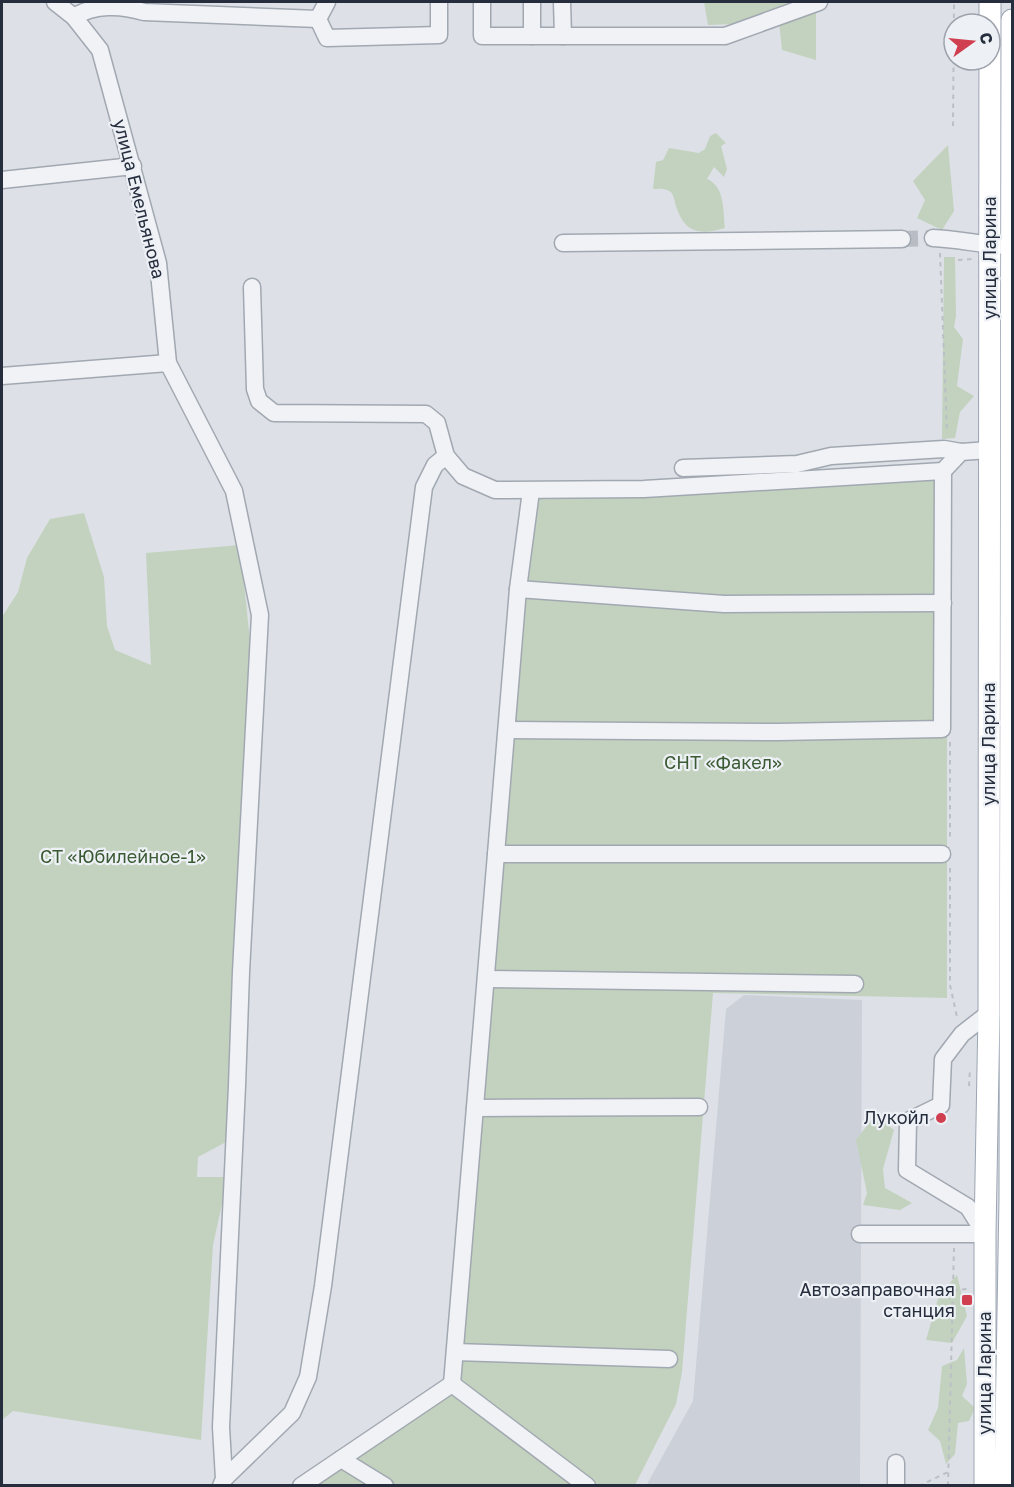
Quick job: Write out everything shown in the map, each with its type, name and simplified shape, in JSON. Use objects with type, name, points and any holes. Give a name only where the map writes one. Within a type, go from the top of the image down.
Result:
[{"type":"main road","name":"улица Ларина","points":[[985,1485],[985,1234],[989,1013],[989,450],[984,252],[990,2]]},
{"type":"main road","name":"улица Ларина","points":[[1005,1485],[1011,1198],[1012,20]]},
{"type":"street","name":"улица Емельянова","points":[[55,2],[74,17],[100,50],[134,166],[158,263],[168,363],[234,491],[260,615],[241,972],[221,1427],[223,1482]]},
{"type":"street","points":[[318,20],[327,2]]},
{"type":"street","points":[[318,20],[327,38],[439,35],[439,2]]},
{"type":"street","points":[[482,2],[482,36],[725,36],[819,2]]},
{"type":"street","points":[[532,2],[532,36]]},
{"type":"street","points":[[562,2],[563,36]]},
{"type":"street","points":[[74,17],[85,10],[125,4],[144,12],[318,20]]},
{"type":"street","points":[[2,180],[134,166]]},
{"type":"street","points":[[563,243],[902,238]]},
{"type":"street","points":[[933,238],[955,239],[984,252],[1012,246]]},
{"type":"street","points":[[252,287],[255,389],[260,401],[274,413],[426,414],[437,423],[446,456],[463,476],[495,490],[644,489],[943,471],[961,452]]},
{"type":"street","points":[[2,376],[168,363]]},
{"type":"street","points":[[683,468],[797,464],[831,456],[944,448],[961,452],[989,450]]},
{"type":"street","points":[[223,1482],[292,1413],[308,1377],[323,1286],[424,487],[435,465],[446,456]]},
{"type":"street","points":[[507,730],[778,732],[942,729],[943,471]]},
{"type":"street","points":[[452,1384],[518,589],[531,491]]},
{"type":"street","points":[[518,589],[724,604],[943,603]]},
{"type":"street","points":[[496,854],[942,854]]},
{"type":"street","points":[[486,979],[855,984]]},
{"type":"street","points":[[985,1234],[968,1208],[907,1170],[908,1121],[941,1105],[943,1059],[962,1034],[989,1013]]},
{"type":"street","points":[[475,1108],[699,1107]]},
{"type":"street","points":[[860,1234],[985,1234]]},
{"type":"street","points":[[985,1320],[1010,1322]]},
{"type":"street","points":[[455,1352],[669,1359]]},
{"type":"street","points":[[301,1485],[452,1384]]},
{"type":"street","points":[[452,1384],[587,1485]]},
{"type":"street","points":[[341,1459],[385,1485]]},
{"type":"street","points":[[896,1463],[896,1485]]},
{"type":"path","points":[[953,126],[954,2]]},
{"type":"path","points":[[958,261],[984,252]]},
{"type":"path","points":[[948,1485],[954,1233]]},
{"type":"path","points":[[953,1290],[969,1289]]},
{"type":"path","points":[[919,1485],[948,1472]]},
{"type":"shaded area","points":[[744,995],[862,1000],[860,1485],[646,1486],[693,1401],[726,1009]]},
{"type":"green space","points":[[704,2],[816,2],[816,60],[782,50],[779,22],[708,25]]},
{"type":"green space","points":[[716,133],[726,143],[721,146],[727,169],[724,177],[714,167],[707,179],[713,182],[720,193],[725,228],[708,231],[694,230],[684,222],[671,192],[664,189],[653,189],[656,162],[663,160],[669,148],[699,153],[705,149],[710,136]]},
{"type":"green space","points":[[948,145],[954,211],[942,230],[917,218],[925,200],[913,181]]},
{"type":"green space","points":[[944,257],[955,257],[956,316],[954,327],[963,339],[957,386],[974,396],[960,412],[955,438],[942,439]]},
{"type":"green space","name":"СНТ «Факел»","points":[[947,479],[947,998],[713,993],[682,1372],[676,1404],[635,1485],[301,1486],[446,1379],[521,497]]},
{"type":"green space","name":"СТ «Юбилейное-1»","points":[[84,513],[104,577],[107,626],[115,650],[151,665],[146,553],[240,545],[250,641],[241,972],[230,1140],[198,1157],[197,1177],[228,1177],[213,1245],[201,1440],[13,1411],[2,1420],[2,617],[18,592],[27,558],[50,519]]},
{"type":"green space","points":[[875,1115],[894,1130],[883,1169],[885,1188],[912,1203],[900,1210],[863,1205],[867,1193],[856,1140]]},
{"type":"green space","points":[[957,1275],[967,1316],[952,1343],[926,1340],[939,1295]]},
{"type":"green space","points":[[964,1348],[967,1384],[962,1396],[975,1408],[969,1421],[958,1423],[955,1454],[946,1464],[940,1441],[928,1430],[938,1408],[942,1366],[957,1360]]},
{"type":"tunnel","points":[[902,239],[933,238]]},
{"type":"place","name":"Лукойл","points":[[941,1118]]},
{"type":"place","name":"Автозаправочная станция","points":[[967,1300]]}]
